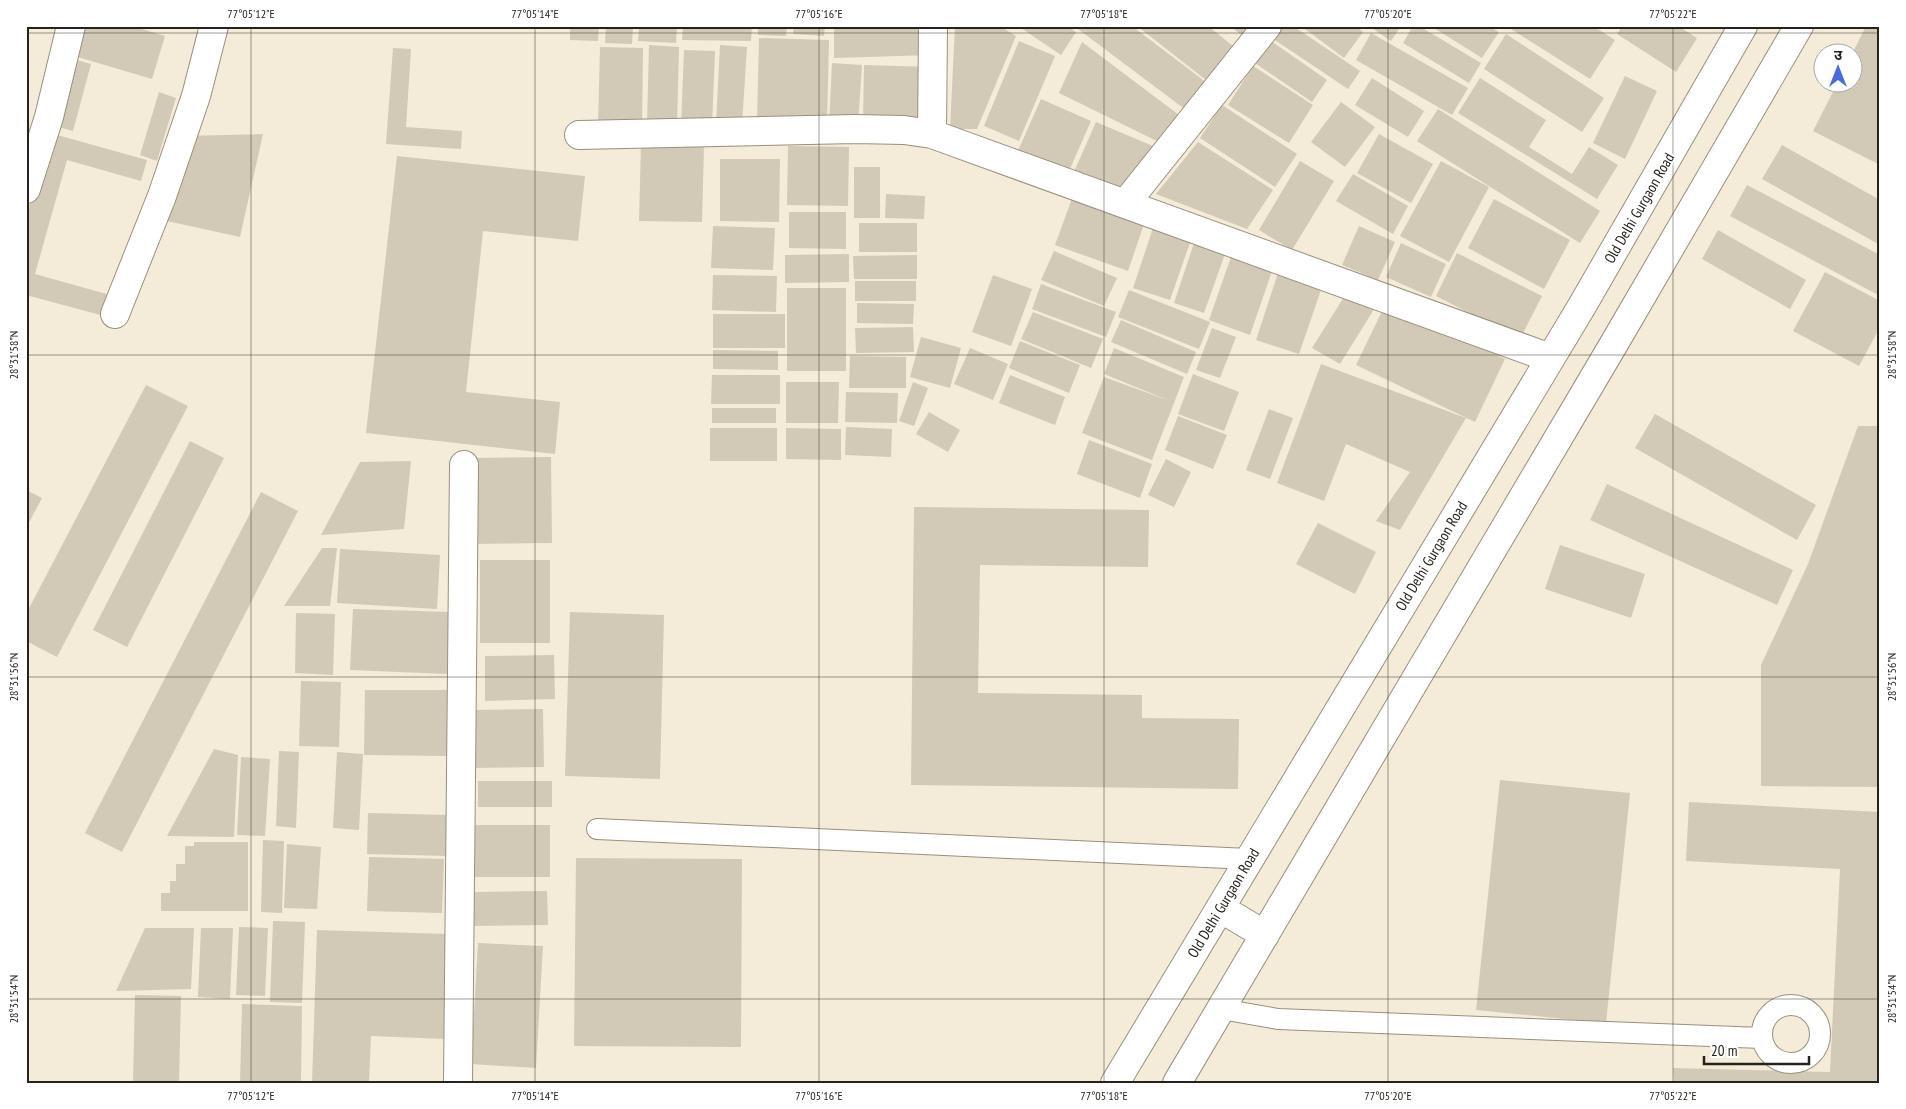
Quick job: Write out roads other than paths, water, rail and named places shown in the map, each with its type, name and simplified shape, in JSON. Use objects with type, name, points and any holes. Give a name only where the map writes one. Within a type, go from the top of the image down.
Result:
[{"type":"main road","points":[[26,189],[49,117],[70,26]]},
{"type":"main road","points":[[115,314],[162,196],[196,96],[214,26]]},
{"type":"main road","points":[[932,134],[934,26]]},
{"type":"main road","points":[[1125,204],[1267,26]]},
{"type":"main road","name":"Old Delhi Gurgaon Road","points":[[1115,1083],[1582,306],[1743,26]]},
{"type":"main road","points":[[1177,1083],[1605,360],[1799,26]]},
{"type":"main road","points":[[579,135],[855,129],[904,130],[932,134],[1550,358]]},
{"type":"main road","points":[[458,1083],[464,465]]},
{"type":"main road","points":[[1220,908],[1265,935]]},
{"type":"lane","points":[[597,829],[1249,860]]},
{"type":"lane","points":[[1221,1009],[1278,1019],[1762,1038]]}]
